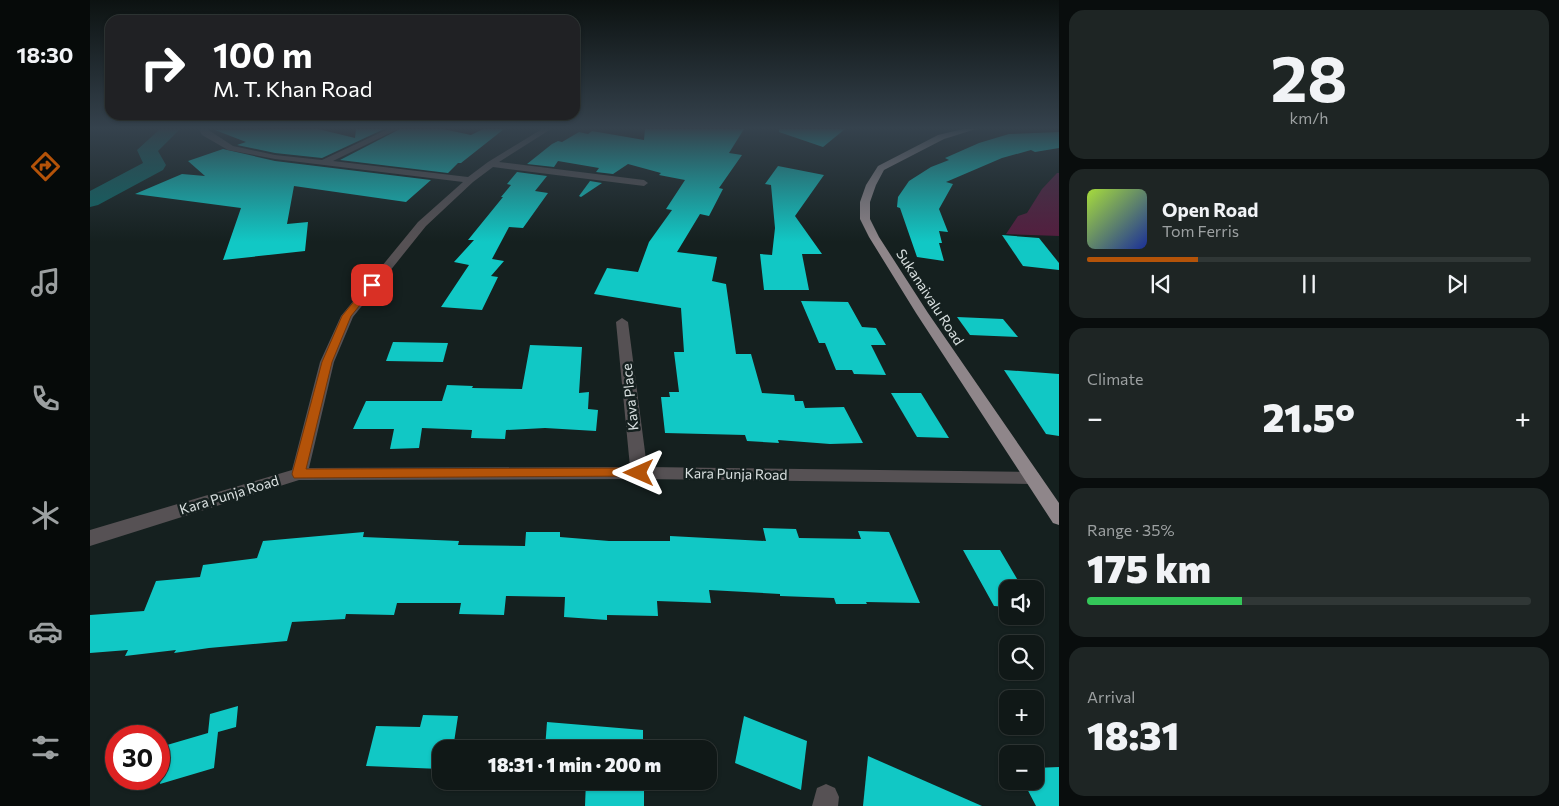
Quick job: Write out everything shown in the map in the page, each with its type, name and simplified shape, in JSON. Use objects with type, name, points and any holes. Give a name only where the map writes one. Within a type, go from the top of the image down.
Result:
[{"type":"main road","name":"Sukanaivalu Road","points":[[884,167],[871,185],[865,202],[865,218],[874,237],[922,313],[1059,518]]},
{"type":"street","points":[[354,167],[470,180]]},
{"type":"street","points":[[299,474],[327,362],[347,316],[422,224],[488,167]]},
{"type":"street","points":[[512,167],[644,183]]},
{"type":"street","name":"Kava Place","points":[[622,322],[639,473]]},
{"type":"street","name":"Kara Punja Road","points":[[90,538],[299,474],[639,473],[1032,478]]},
{"type":"shaded area","points":[[1059,173],[1059,236],[1006,234],[1018,216],[1027,213],[1042,189]]},
{"type":"building","points":[[194,167],[321,167],[431,180],[406,202],[294,186],[287,224],[308,222],[305,251],[223,260],[241,208],[135,194],[182,174],[205,176]]},
{"type":"building","points":[[395,167],[454,167],[448,173]]},
{"type":"building","points":[[591,167],[624,167],[613,174],[596,172],[599,168]]},
{"type":"building","points":[[638,167],[734,167],[719,188],[723,189],[709,216],[700,214],[677,252],[717,257],[712,281],[726,284],[736,354],[751,354],[762,393],[794,395],[795,401],[803,401],[805,408],[844,407],[863,443],[830,444],[778,440],[779,443],[747,441],[745,435],[665,433],[661,397],[670,397],[669,392],[679,392],[674,352],[684,352],[681,308],[594,294],[607,268],[638,272],[649,242],[672,210],[666,209],[685,180],[659,175],[661,173]]},
{"type":"building","points":[[778,167],[824,175],[795,216],[822,254],[802,254],[809,290],[764,290],[760,254],[772,255],[775,228],[771,185],[765,184]]},
{"type":"building","points":[[931,167],[982,167],[946,182],[953,184],[939,209],[948,232],[939,231],[942,243],[939,243],[944,261],[917,257],[900,208],[897,207],[898,197],[909,181]]},
{"type":"building","points":[[517,172],[547,176],[535,191],[548,193],[523,228],[509,227],[492,259],[504,261],[491,276],[498,277],[482,310],[441,307],[469,265],[454,262],[474,240],[468,240],[503,197],[501,197],[511,185],[507,184]]},
{"type":"building","points":[[590,181],[602,183],[581,197],[579,196]]},
{"type":"building","points":[[1002,235],[1039,238],[1059,263],[1059,270],[1023,266]]},
{"type":"building","points":[[801,301],[848,302],[862,327],[876,328],[886,345],[871,345],[886,375],[854,374],[852,370],[836,370],[825,343],[819,343]]},
{"type":"building","points":[[957,317],[1003,319],[1018,337],[970,335]]},
{"type":"building","points":[[393,342],[448,343],[443,362],[386,361]]},
{"type":"building","points":[[530,345],[582,347],[579,393],[589,392],[588,409],[598,410],[596,431],[545,428],[506,430],[505,439],[471,438],[472,430],[422,428],[419,448],[390,449],[394,429],[353,429],[366,401],[442,401],[447,385],[473,386],[472,388],[522,389]]},
{"type":"building","points":[[1004,370],[1059,374],[1059,436],[1046,434]]},
{"type":"building","points":[[891,393],[921,393],[949,438],[917,437]]},
{"type":"building","points":[[763,528],[796,529],[799,538],[861,539],[858,531],[889,532],[920,603],[866,602],[867,604],[836,604],[834,598],[709,590],[711,603],[657,601],[658,616],[607,615],[607,620],[564,617],[565,597],[506,596],[504,615],[459,614],[461,603],[397,603],[394,615],[346,614],[345,619],[292,622],[287,641],[174,653],[176,650],[125,656],[128,650],[90,653],[90,615],[144,611],[156,581],[200,577],[203,565],[257,558],[263,541],[364,532],[363,537],[459,541],[458,545],[525,546],[526,532],[560,532],[560,537],[609,541],[670,541],[670,536],[766,541]]},
{"type":"building","points":[[963,550],[1000,550],[1018,580],[999,580],[999,606],[994,606]]},
{"type":"building","points":[[238,706],[236,727],[218,732],[214,768],[170,781],[170,744],[208,733],[210,714]]},
{"type":"building","points":[[423,715],[458,716],[454,740],[432,740],[432,769],[366,766],[376,726],[420,727]]},
{"type":"building","points":[[744,716],[807,741],[801,790],[735,763]]},
{"type":"building","points":[[547,722],[643,730],[643,740],[546,740]]},
{"type":"building","points":[[868,756],[982,806],[863,806]]},
{"type":"building","points":[[1059,767],[1059,806],[1036,806],[1028,790],[1044,790],[1044,768]]},
{"type":"building","points":[[586,790],[644,790],[644,806],[585,806]]},
{"type":"waterway","points":[[90,200],[152,167]]},
{"type":"route","points":[[372,285],[347,316],[327,362],[299,474],[639,473]]}]
